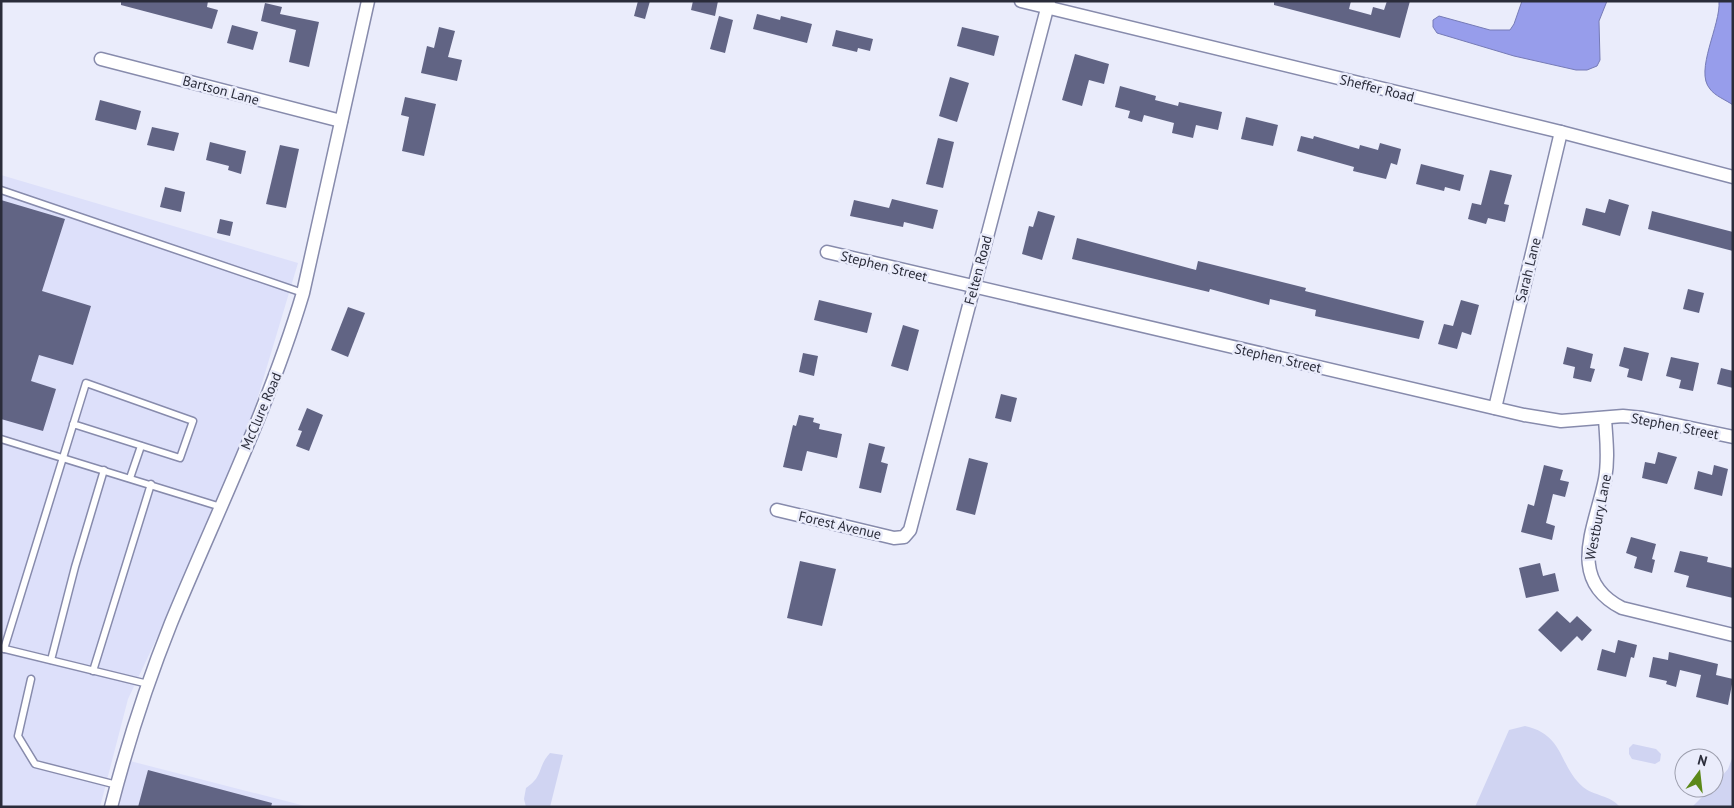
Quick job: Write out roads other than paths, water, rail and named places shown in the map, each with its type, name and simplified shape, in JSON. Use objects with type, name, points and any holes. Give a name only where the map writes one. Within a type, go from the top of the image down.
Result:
[{"type":"street","name":"McClure Road","points":[[112,807],[148,684],[170,625],[280,367],[303,293],[368,1]]},
{"type":"street","name":"Sheffer Road","points":[[1021,1],[1048,4],[1561,132],[1733,177]]},
{"type":"street","name":"Felten Road","points":[[904,537],[910,530],[1048,4]]},
{"type":"street","name":"Bartson Lane","points":[[101,59],[341,121]]},
{"type":"street","name":"Sarah Lane","points":[[1495,408],[1561,132]]},
{"type":"street","name":"Stephen Street","points":[[827,252],[973,288],[1495,408],[1562,420],[1643,418],[1733,437]]},
{"type":"street","name":"Westbury Lane","points":[[1604,418],[1608,459],[1587,559],[1593,583],[1611,602],[1622,608],[1733,634]]},
{"type":"street","name":"Forest Avenue","points":[[777,510],[894,538],[904,537]]},
{"type":"lane","points":[[1,190],[303,293]]},
{"type":"lane","points":[[73,424],[180,458],[193,421],[86,384],[73,424],[3,649],[148,684]]},
{"type":"lane","points":[[2,440],[63,457],[221,507]]},
{"type":"lane","points":[[130,478],[141,446]]},
{"type":"lane","points":[[51,660],[75,567],[104,470]]},
{"type":"lane","points":[[93,671],[151,484]]},
{"type":"lane","points":[[31,679],[18,736],[35,764],[117,785]]},
{"type":"water","points":[[1522,1],[1607,1],[1599,21],[1600,60],[1597,66],[1587,70],[1576,70],[1514,56],[1437,33],[1433,27],[1433,20],[1439,16],[1490,30],[1510,30]]},
{"type":"water","points":[[1719,1],[1733,1],[1733,105],[1712,91],[1706,81],[1706,60],[1719,11]]}]
